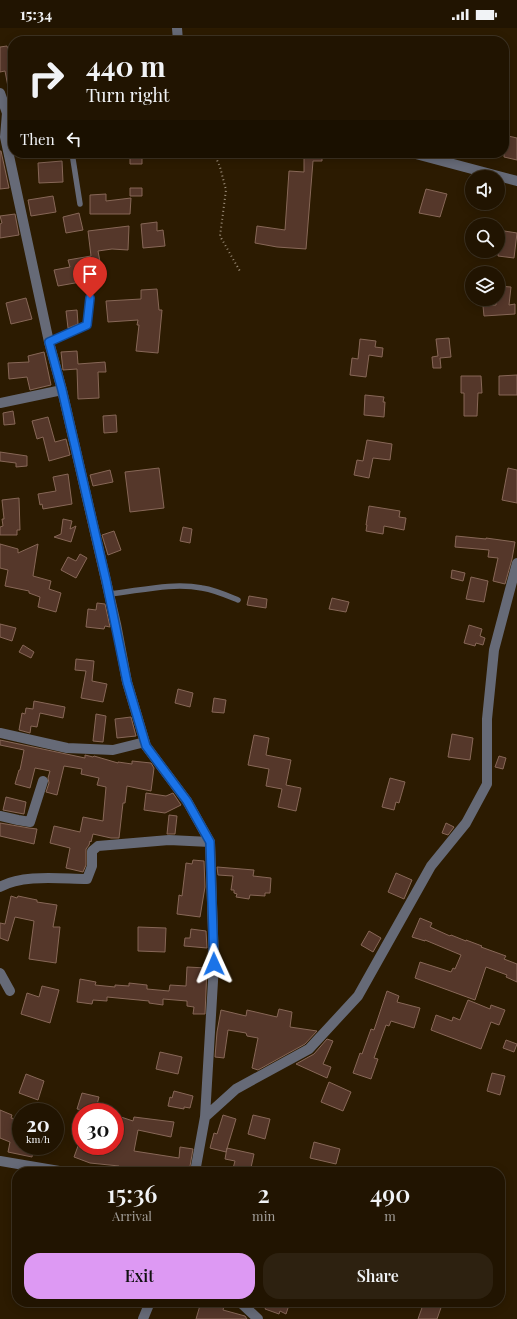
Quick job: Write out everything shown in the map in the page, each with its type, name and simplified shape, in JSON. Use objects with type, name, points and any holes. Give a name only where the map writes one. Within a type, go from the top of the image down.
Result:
[{"type":"street","points":[[0,93],[8,108]]},
{"type":"street","points":[[8,119],[3,138],[49,342],[62,390],[109,594],[127,682],[146,746],[187,801],[210,842],[214,964],[205,1117],[196,1167]]},
{"type":"street","points":[[431,158],[517,181]]},
{"type":"street","points":[[0,403],[62,390]]},
{"type":"street","points":[[205,1117],[236,1088],[309,1049],[358,996],[431,866],[466,823],[487,784],[487,719],[494,650],[517,562]]},
{"type":"street","points":[[0,733],[67,748],[113,750],[144,742]]},
{"type":"street","points":[[0,816],[30,822],[43,780]]},
{"type":"street","points":[[0,887],[22,879],[87,879],[92,866],[92,851],[98,846],[169,840],[210,842]]},
{"type":"street","points":[[0,973],[10,991]]},
{"type":"street","points":[[0,1161],[35,1167]]},
{"type":"street","points":[[143,1319],[148,1307]]},
{"type":"street","points":[[245,1307],[258,1319]]},
{"type":"lane","points":[[73,158],[80,204]]},
{"type":"lane","points":[[49,342],[87,325],[91,285]]},
{"type":"lane","points":[[109,594],[185,586],[215,591],[238,600]]},
{"type":"path","points":[[216,158],[226,190],[220,236],[241,273]]},
{"type":"building","points":[[7,46],[8,50],[8,87],[5,71],[0,72],[0,47]]},
{"type":"building","points":[[509,136],[517,138],[517,160],[508,158]]},
{"type":"building","points":[[1,151],[9,188],[0,189]]},
{"type":"building","points":[[130,158],[142,158],[142,164],[130,164]]},
{"type":"building","points":[[304,158],[322,158],[322,161],[313,161],[306,249],[277,247],[255,243],[257,226],[285,230],[289,171],[304,172]]},
{"type":"building","points":[[62,161],[63,182],[39,183],[38,163]]},
{"type":"building","points":[[130,188],[142,188],[142,196],[130,196]]},
{"type":"building","points":[[426,189],[447,194],[440,217],[419,213]]},
{"type":"building","points":[[106,194],[106,201],[131,198],[130,214],[90,214],[90,195]]},
{"type":"building","points":[[53,196],[56,212],[31,216],[28,200]]},
{"type":"building","points":[[79,213],[83,230],[66,233],[63,217]]},
{"type":"building","points":[[15,214],[19,235],[0,238],[0,224],[2,223],[0,216]]},
{"type":"building","points":[[157,222],[157,231],[163,230],[165,246],[143,248],[141,224]]},
{"type":"building","points":[[129,226],[128,250],[112,249],[98,251],[103,278],[58,286],[54,270],[70,267],[68,260],[91,256],[88,231]]},
{"type":"building","points":[[505,231],[517,233],[514,258],[505,257]]},
{"type":"building","points":[[505,287],[511,287],[509,305],[515,304],[515,314],[484,316],[483,306],[505,306]]},
{"type":"building","points":[[157,289],[159,310],[162,310],[158,353],[136,351],[139,325],[137,325],[138,320],[108,322],[106,301],[141,299],[141,290]]},
{"type":"building","points":[[26,298],[32,319],[11,324],[6,303]]},
{"type":"building","points":[[77,310],[78,324],[68,328],[66,311]]},
{"type":"building","points":[[449,338],[451,357],[440,358],[441,368],[433,368],[432,357],[438,356],[436,339]]},
{"type":"building","points":[[360,339],[376,341],[375,347],[383,348],[382,357],[369,355],[366,377],[350,375],[352,358],[358,359]]},
{"type":"building","points":[[77,351],[78,364],[105,362],[106,372],[98,372],[99,398],[78,399],[77,369],[63,370],[61,352]]},
{"type":"building","points":[[44,352],[51,385],[30,390],[27,377],[9,379],[8,363],[29,362],[28,356]]},
{"type":"building","points":[[517,375],[517,395],[499,395],[499,376]]},
{"type":"building","points":[[461,376],[481,376],[482,393],[478,393],[477,416],[464,416],[464,393],[461,393]]},
{"type":"building","points":[[365,395],[384,397],[384,417],[364,415]]},
{"type":"building","points":[[13,411],[15,424],[4,425],[3,413]]},
{"type":"building","points":[[116,415],[117,432],[104,433],[103,416]]},
{"type":"building","points":[[48,417],[55,442],[66,439],[70,455],[49,461],[43,437],[37,439],[32,421]]},
{"type":"building","points":[[367,440],[392,444],[390,460],[373,458],[369,478],[354,475],[357,460],[363,461]]},
{"type":"building","points":[[0,452],[27,456],[27,466],[16,467],[16,463],[0,461]]},
{"type":"building","points":[[159,468],[164,508],[130,512],[125,472]]},
{"type":"building","points":[[508,468],[517,470],[517,503],[502,500]]},
{"type":"building","points":[[110,470],[113,482],[93,486],[90,475]]},
{"type":"building","points":[[68,474],[72,504],[43,509],[42,504],[40,505],[38,494],[56,491],[53,477]]},
{"type":"building","points":[[19,498],[20,530],[17,530],[17,535],[0,535],[0,527],[3,526],[2,519],[4,519],[2,500]]},
{"type":"building","points":[[369,506],[400,511],[399,517],[406,518],[404,530],[384,526],[383,534],[366,531]]},
{"type":"building","points":[[63,519],[72,521],[70,529],[76,526],[71,542],[54,537],[61,534]]},
{"type":"building","points":[[183,527],[192,529],[190,543],[180,541]]},
{"type":"building","points":[[114,531],[121,550],[108,555],[102,535]]},
{"type":"building","points":[[456,536],[515,542],[505,584],[493,581],[498,558],[488,557],[489,550],[455,547]]},
{"type":"building","points":[[0,544],[18,549],[18,553],[38,544],[33,576],[51,581],[49,589],[61,593],[56,612],[38,607],[40,597],[29,593],[29,591],[5,586],[8,570],[0,568]]},
{"type":"building","points":[[80,554],[87,558],[76,578],[61,570],[68,557],[76,561]]},
{"type":"building","points":[[452,570],[465,573],[463,581],[451,578]]},
{"type":"building","points":[[471,577],[488,581],[484,602],[466,599]]},
{"type":"building","points":[[249,596],[267,599],[266,608],[247,605]]},
{"type":"building","points":[[332,598],[349,602],[346,612],[329,609]]},
{"type":"building","points":[[97,603],[105,604],[110,627],[105,626],[104,629],[86,627],[88,609],[96,610]]},
{"type":"building","points":[[0,624],[16,628],[12,641],[0,637]]},
{"type":"building","points":[[469,625],[482,629],[480,636],[485,638],[483,645],[476,643],[475,646],[464,643]]},
{"type":"building","points":[[23,645],[34,652],[31,658],[19,652]]},
{"type":"building","points":[[76,659],[94,661],[92,681],[107,684],[103,702],[81,698],[86,671],[75,670]]},
{"type":"building","points":[[178,689],[193,693],[190,707],[175,703]]},
{"type":"building","points":[[214,698],[226,700],[224,713],[212,712]]},
{"type":"building","points":[[34,701],[65,707],[63,718],[40,713],[37,727],[31,726],[30,733],[19,730],[22,713],[25,714],[26,708],[33,709]]},
{"type":"building","points":[[96,714],[106,716],[103,742],[93,741]]},
{"type":"building","points":[[131,717],[136,736],[117,738],[115,719]]},
{"type":"building","points":[[452,734],[473,738],[470,760],[448,757]]},
{"type":"building","points":[[254,735],[269,738],[266,755],[291,760],[286,785],[301,788],[296,811],[278,807],[282,789],[266,786],[269,769],[248,765]]},
{"type":"building","points":[[0,740],[85,758],[85,755],[118,763],[132,764],[132,761],[151,763],[154,768],[151,791],[127,786],[125,803],[123,803],[119,838],[111,838],[93,834],[91,842],[90,841],[86,849],[86,865],[83,872],[66,868],[70,848],[50,843],[54,826],[80,832],[83,817],[103,821],[106,787],[97,785],[99,778],[81,774],[82,769],[64,766],[57,795],[46,792],[49,783],[48,778],[50,771],[35,768],[30,788],[15,784],[20,770],[24,750],[0,745]]},
{"type":"building","points":[[499,756],[506,758],[503,769],[495,767]]},
{"type":"building","points":[[390,778],[405,782],[399,803],[396,802],[394,810],[382,807]]},
{"type":"building","points":[[146,793],[166,796],[173,793],[181,805],[165,813],[144,810]]},
{"type":"building","points":[[6,797],[26,802],[24,814],[3,810]]},
{"type":"building","points":[[169,815],[177,816],[175,834],[167,834]]},
{"type":"building","points":[[0,823],[37,829],[34,844],[0,836]]},
{"type":"building","points":[[446,823],[454,827],[448,835],[442,833]]},
{"type":"building","points":[[193,860],[204,861],[205,887],[200,917],[177,914],[179,895],[182,896],[186,863],[192,864]]},
{"type":"building","points":[[217,867],[254,870],[253,876],[271,878],[270,893],[265,893],[265,896],[250,895],[249,899],[236,897],[237,894],[234,893],[234,890],[231,890],[233,876],[218,875]]},
{"type":"building","points":[[396,873],[412,880],[404,899],[388,892]]},
{"type":"building","points":[[11,896],[17,898],[18,896],[37,900],[37,902],[57,905],[53,927],[60,927],[56,963],[29,959],[34,921],[15,917],[8,941],[0,938],[0,923],[5,924]]},
{"type":"building","points":[[420,918],[432,923],[430,927],[450,936],[451,935],[466,940],[506,956],[504,959],[517,964],[517,982],[506,977],[507,975],[486,967],[475,1000],[415,978],[420,962],[451,972],[453,968],[455,969],[461,955],[425,940],[412,937]]},
{"type":"building","points":[[138,927],[166,928],[165,952],[138,951]]},
{"type":"building","points":[[191,929],[206,931],[207,948],[184,946],[185,938],[190,938]]},
{"type":"building","points":[[369,931],[381,938],[373,952],[361,945]]},
{"type":"building","points":[[187,967],[207,968],[205,1014],[193,1014],[194,1007],[187,1006],[187,1001],[163,999],[163,1005],[149,1003],[149,1001],[107,997],[107,1001],[93,1000],[92,1004],[77,1002],[80,979],[96,982],[95,985],[115,987],[115,985],[129,986],[129,983],[147,985],[147,989],[169,991],[170,985],[186,986]]},
{"type":"building","points":[[42,986],[59,990],[50,1023],[21,1014],[27,993],[39,997]]},
{"type":"building","points":[[387,991],[399,996],[397,1002],[420,1008],[414,1028],[391,1021],[389,1026],[386,1025],[374,1058],[378,1059],[371,1079],[353,1073],[371,1029],[374,1030]]},
{"type":"building","points":[[468,1000],[490,1009],[491,1005],[505,1010],[499,1025],[491,1022],[481,1049],[431,1030],[436,1015],[452,1021],[453,1017],[460,1020]]},
{"type":"building","points":[[279,1009],[292,1012],[290,1027],[317,1031],[305,1044],[258,1070],[252,1068],[258,1038],[247,1036],[246,1033],[228,1030],[224,1058],[215,1057],[221,1010],[246,1016],[247,1010],[277,1017]]},
{"type":"building","points":[[327,1039],[333,1041],[323,1064],[331,1067],[327,1078],[296,1064],[314,1054]]},
{"type":"building","points":[[506,1040],[517,1044],[514,1052],[503,1048]]},
{"type":"building","points":[[160,1052],[182,1057],[178,1074],[156,1069]]},
{"type":"building","points":[[492,1073],[505,1076],[500,1095],[487,1091]]},
{"type":"building","points":[[26,1074],[44,1081],[38,1100],[19,1093]]},
{"type":"building","points":[[329,1082],[351,1092],[343,1111],[321,1102]]},
{"type":"building","points":[[174,1091],[193,1096],[190,1108],[184,1107],[184,1109],[168,1106],[170,1097],[172,1098]]},
{"type":"building","points":[[82,1093],[99,1097],[97,1103],[79,1103]]},
{"type":"building","points":[[0,1110],[12,1115],[12,1153],[8,1152],[10,1142],[0,1138]]},
{"type":"building","points":[[223,1115],[236,1119],[226,1152],[210,1148],[214,1133],[217,1134]]},
{"type":"building","points":[[253,1115],[270,1119],[265,1139],[248,1134]]},
{"type":"building","points":[[134,1117],[174,1122],[171,1137],[138,1130],[134,1151],[179,1158],[180,1147],[193,1149],[190,1167],[119,1167],[90,1163],[74,1157],[75,1155],[124,1155],[124,1118],[133,1121]]},
{"type":"building","points":[[314,1142],[340,1149],[336,1164],[310,1158]]},
{"type":"building","points":[[227,1148],[254,1154],[251,1167],[233,1167],[235,1161],[225,1159]]},
{"type":"building","points":[[200,1307],[224,1307],[223,1310],[245,1316],[247,1319],[196,1319]]},
{"type":"building","points":[[266,1307],[288,1307],[286,1314],[280,1311],[279,1314],[265,1309]]},
{"type":"building","points":[[422,1307],[441,1307],[437,1319],[418,1319]]},
{"type":"route","points":[[90,298],[87,325],[49,342],[62,390],[106,580],[127,682],[146,746],[187,801],[210,842],[214,964]]}]
